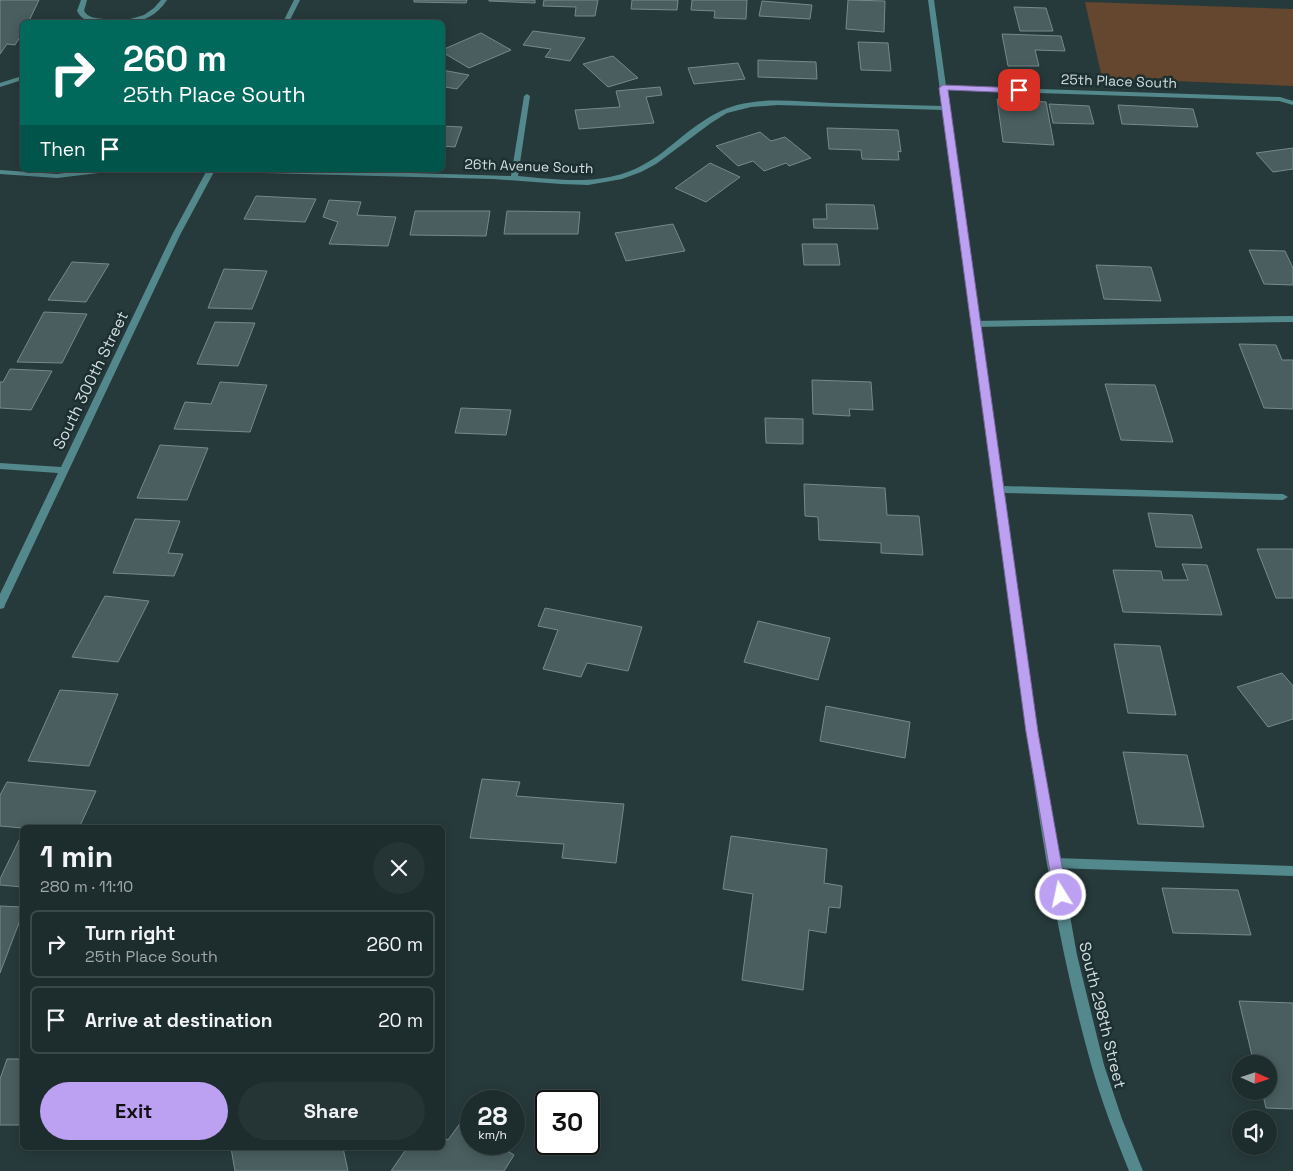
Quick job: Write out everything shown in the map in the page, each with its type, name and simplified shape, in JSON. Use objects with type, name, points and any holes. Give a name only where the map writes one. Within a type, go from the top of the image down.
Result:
[{"type":"street","points":[[84,0],[80,6],[80,12],[90,20]]},
{"type":"street","points":[[134,20],[144,18],[154,13],[164,0]]},
{"type":"street","points":[[287,20],[297,0]]},
{"type":"street","name":"South 298th Street","points":[[932,0],[1032,732],[1078,985],[1099,1070],[1119,1132],[1136,1171]]},
{"type":"street","points":[[0,85],[20,79]]},
{"type":"street","name":"25th Place South","points":[[943,88],[1280,99],[1293,103]]},
{"type":"street","points":[[514,178],[527,96]]},
{"type":"street","name":"26th Avenue South","points":[[297,172],[514,178],[566,182],[602,181],[628,176],[650,166],[695,128],[725,112],[741,107],[775,104],[946,108]]},
{"type":"street","points":[[0,172],[63,176],[92,172]]},
{"type":"street","points":[[24,173],[29,172]]},
{"type":"street","name":"South 300th Street","points":[[0,605],[176,235],[210,172]]},
{"type":"street","points":[[976,324],[1293,319]]},
{"type":"street","points":[[0,466],[63,470]]},
{"type":"street","points":[[999,489],[1284,497]]},
{"type":"street","points":[[1055,863],[1293,871]]},
{"type":"shaded area","points":[[1085,2],[1293,9],[1293,86],[1102,78]]},
{"type":"building","points":[[0,0],[39,0],[29,20],[20,20],[20,37],[15,45],[7,44],[0,54]]},
{"type":"building","points":[[414,0],[467,0],[466,3],[414,2]]},
{"type":"building","points":[[535,0],[535,3],[489,1]]},
{"type":"building","points":[[544,0],[598,0],[595,16],[575,16],[576,7],[543,6]]},
{"type":"building","points":[[632,0],[678,0],[677,10],[631,9]]},
{"type":"building","points":[[692,0],[747,0],[746,19],[714,18],[715,11],[691,10]]},
{"type":"building","points":[[848,0],[885,1],[884,32],[846,29]]},
{"type":"building","points":[[762,1],[812,5],[810,19],[759,16]]},
{"type":"building","points":[[1014,7],[1046,8],[1053,31],[1020,31]]},
{"type":"building","points":[[533,31],[585,38],[570,61],[545,57],[551,49],[523,45]]},
{"type":"building","points":[[481,33],[511,50],[469,68],[445,54],[445,49]]},
{"type":"building","points":[[1002,34],[1061,36],[1065,51],[1035,50],[1039,66],[1008,66]]},
{"type":"building","points":[[858,42],[888,43],[891,71],[861,70]]},
{"type":"building","points":[[613,56],[638,78],[608,87],[583,64]]},
{"type":"building","points":[[758,60],[816,62],[817,79],[758,77]]},
{"type":"building","points":[[738,63],[745,79],[694,84],[688,68]]},
{"type":"building","points":[[445,71],[469,75],[457,89],[445,87]]},
{"type":"building","points":[[660,87],[662,95],[646,97],[654,123],[579,129],[575,110],[620,107],[616,91]]},
{"type":"building","points":[[997,99],[1046,102],[1054,145],[1003,142]]},
{"type":"building","points":[[1049,104],[1089,106],[1094,124],[1053,123]]},
{"type":"building","points":[[1118,105],[1193,109],[1198,127],[1122,124]]},
{"type":"building","points":[[445,126],[462,127],[455,147],[445,146]]},
{"type":"building","points":[[827,128],[898,130],[901,152],[898,151],[899,160],[862,159],[861,150],[829,149]]},
{"type":"building","points":[[760,132],[771,141],[785,137],[811,158],[789,166],[786,163],[764,171],[753,161],[738,166],[716,146]]},
{"type":"building","points":[[1293,148],[1293,169],[1273,172],[1256,153]]},
{"type":"building","points":[[710,163],[740,177],[706,202],[675,188]]},
{"type":"building","points":[[256,196],[316,199],[305,222],[244,219]]},
{"type":"building","points":[[329,200],[361,202],[357,215],[396,217],[388,246],[329,244],[338,222],[323,217]]},
{"type":"building","points":[[826,204],[874,205],[878,229],[814,228],[813,219],[827,219]]},
{"type":"building","points":[[415,211],[490,211],[486,236],[410,235]]},
{"type":"building","points":[[507,211],[580,212],[578,234],[504,234]]},
{"type":"building","points":[[673,224],[685,251],[626,261],[615,233]]},
{"type":"building","points":[[802,244],[837,244],[840,265],[804,265]]},
{"type":"building","points":[[1249,250],[1285,251],[1293,268],[1293,285],[1264,284]]},
{"type":"building","points":[[72,262],[109,264],[86,302],[48,300]]},
{"type":"building","points":[[1096,265],[1151,267],[1161,301],[1104,299]]},
{"type":"building","points":[[224,269],[267,271],[252,309],[208,308]]},
{"type":"building","points":[[44,312],[87,314],[62,363],[17,362]]},
{"type":"building","points":[[215,322],[255,323],[238,366],[197,364]]},
{"type":"building","points":[[1239,344],[1276,345],[1282,360],[1293,360],[1293,409],[1264,408]]},
{"type":"building","points":[[10,369],[52,371],[31,410],[0,408],[0,382],[3,382]]},
{"type":"building","points":[[812,380],[871,382],[873,410],[849,409],[850,416],[813,414]]},
{"type":"building","points":[[220,382],[267,385],[250,432],[174,429],[185,402],[211,404]]},
{"type":"building","points":[[1105,384],[1155,385],[1173,442],[1121,440]]},
{"type":"building","points":[[461,408],[511,410],[506,435],[455,433]]},
{"type":"building","points":[[765,418],[803,419],[803,444],[766,443]]},
{"type":"building","points":[[160,445],[208,448],[187,500],[137,498]]},
{"type":"building","points":[[804,484],[885,488],[887,515],[919,516],[923,555],[881,553],[881,543],[819,540],[818,517],[805,516]]},
{"type":"building","points":[[1148,513],[1192,515],[1202,548],[1156,547]]},
{"type":"building","points":[[135,519],[180,521],[168,553],[183,554],[174,576],[113,573]]},
{"type":"building","points":[[1257,549],[1293,549],[1293,598],[1276,598]]},
{"type":"building","points":[[1182,564],[1207,565],[1222,615],[1123,612],[1113,570],[1161,571],[1163,580],[1188,580]]},
{"type":"building","points":[[105,596],[149,601],[118,662],[72,657]]},
{"type":"building","points":[[545,608],[642,627],[628,671],[587,663],[581,677],[543,669],[558,630],[538,626]]},
{"type":"building","points":[[758,621],[830,638],[818,680],[744,662]]},
{"type":"building","points":[[1114,644],[1160,646],[1176,715],[1128,713]]},
{"type":"building","points":[[1282,673],[1293,686],[1293,719],[1268,727],[1237,687]]},
{"type":"building","points":[[60,690],[118,694],[89,766],[28,761]]},
{"type":"building","points":[[826,706],[910,722],[905,758],[820,741]]},
{"type":"building","points":[[1123,752],[1187,755],[1204,827],[1138,824]]},
{"type":"building","points":[[482,779],[520,782],[516,796],[624,804],[616,863],[562,858],[564,844],[470,838]]},
{"type":"building","points":[[7,782],[96,791],[80,825],[20,825],[20,828],[0,826],[0,795]]},
{"type":"building","points":[[731,836],[827,849],[824,883],[842,886],[840,908],[829,907],[826,933],[809,930],[803,990],[742,980],[753,894],[723,889]]},
{"type":"building","points":[[20,838],[20,887],[0,885],[0,879]]},
{"type":"building","points":[[1162,888],[1238,890],[1251,935],[1173,933]]},
{"type":"building","points":[[0,906],[20,907],[20,920],[0,973]]},
{"type":"building","points":[[1239,1001],[1293,1003],[1293,1109],[1266,1108],[1264,1100],[1278,1100],[1278,1055],[1252,1055]]},
{"type":"building","points":[[7,1059],[20,1059],[20,1125],[0,1125],[0,1079]]},
{"type":"building","points":[[460,1123],[460,1155],[514,1155],[504,1171],[391,1171],[406,1150],[445,1150],[445,1138],[448,1140]]},
{"type":"building","points":[[231,1150],[343,1150],[348,1171],[235,1171]]},
{"type":"route","points":[[1019,90],[943,88],[1032,732],[1061,895]]}]
